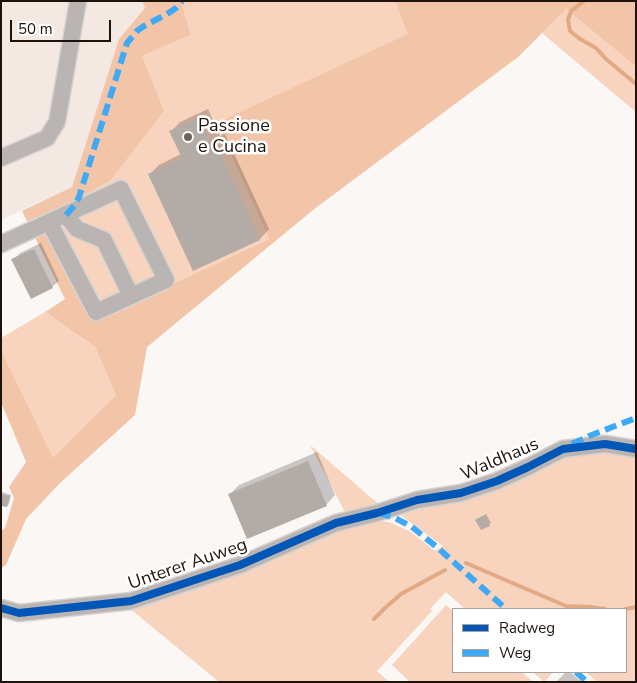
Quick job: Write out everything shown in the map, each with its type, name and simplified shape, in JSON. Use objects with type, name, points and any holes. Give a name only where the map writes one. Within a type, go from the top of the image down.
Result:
[{"type":"street","points":[[1,158],[47,138],[57,122],[78,1]]},
{"type":"street","points":[[1,244],[121,189],[166,280],[96,312],[43,225]]},
{"type":"street","points":[[66,215],[77,229],[104,240],[131,296]]},
{"type":"street","name":"Waldhaus","points":[[377,513],[417,500],[461,493],[497,481],[563,449],[605,444],[636,449]]},
{"type":"street","name":"Unterer Auweg","points":[[1,608],[19,613],[131,601],[240,565],[336,523],[377,513]]},
{"type":"shaded area","points":[[1,1],[142,1],[145,8],[119,39],[72,187],[1,220]]},
{"type":"shaded area","points":[[142,1],[181,1],[191,35],[142,56],[164,111],[109,182],[42,218],[93,321],[269,239],[216,123],[408,34],[395,1],[636,1],[636,67],[566,9],[518,57],[313,210],[147,347],[135,415],[59,484],[26,519],[6,565],[1,568],[1,531],[5,528],[14,498],[9,487],[26,462],[1,402],[1,350],[53,458],[116,395],[95,347],[45,312],[65,299],[22,211],[72,187],[119,39],[145,8]]},
{"type":"shaded area","points":[[181,1],[395,1],[409,34],[216,123],[269,239],[93,321],[42,218],[109,182],[142,56],[191,35]]},
{"type":"shaded area","points":[[566,9],[636,67],[636,112],[542,33]]},
{"type":"shaded area","points":[[45,312],[95,347],[116,395],[53,459],[1,350],[1,338]]},
{"type":"shaded area","points":[[310,445],[382,507],[346,514]]},
{"type":"shaded area","points":[[606,448],[636,453],[636,682],[597,682],[587,673],[627,673],[627,608],[464,608],[446,592],[430,609],[432,611],[377,671],[389,682],[219,682],[128,607],[338,526],[372,519],[392,523],[411,532],[435,551],[443,546],[396,512],[567,452]]},
{"type":"shaded area","points":[[446,605],[452,610],[452,673],[523,673],[533,682],[410,682],[392,665]]},
{"type":"shaded area","points":[[534,673],[552,673],[544,682]]},
{"type":"building","points":[[199,118],[211,145],[216,143],[260,240],[193,271],[148,174],[182,158],[169,131]]},
{"type":"building","points":[[34,249],[53,288],[31,299],[11,259]]},
{"type":"building","points":[[308,461],[327,506],[247,539],[228,494]]},
{"type":"building","points":[[1,494],[10,496],[7,507],[1,506]]},
{"type":"building","points":[[484,515],[490,526],[481,530],[475,520]]},
{"type":"waterway","points":[[584,1],[571,11],[568,20],[570,31],[596,48],[636,84]]},
{"type":"waterway","points":[[466,563],[566,606],[598,608]]},
{"type":"waterway","points":[[374,619],[401,594],[445,570]]},
{"type":"waterway","points":[[627,609],[636,607]]},
{"type":"marked path","points":[[66,215],[79,197],[127,43],[137,31],[167,14],[182,1]]},
{"type":"marked path","points":[[572,444],[636,418]]},
{"type":"marked path","points":[[379,513],[395,518],[412,527],[505,608]]},
{"type":"marked path","points":[[577,673],[587,682]]},
{"type":"cycle path","points":[[1,608],[19,613],[131,601],[240,565],[336,523],[377,513],[417,500],[461,493],[497,481],[563,449],[605,444],[636,449]]},
{"type":"place","name":"Passione e Cucina","points":[[188,137]]}]
